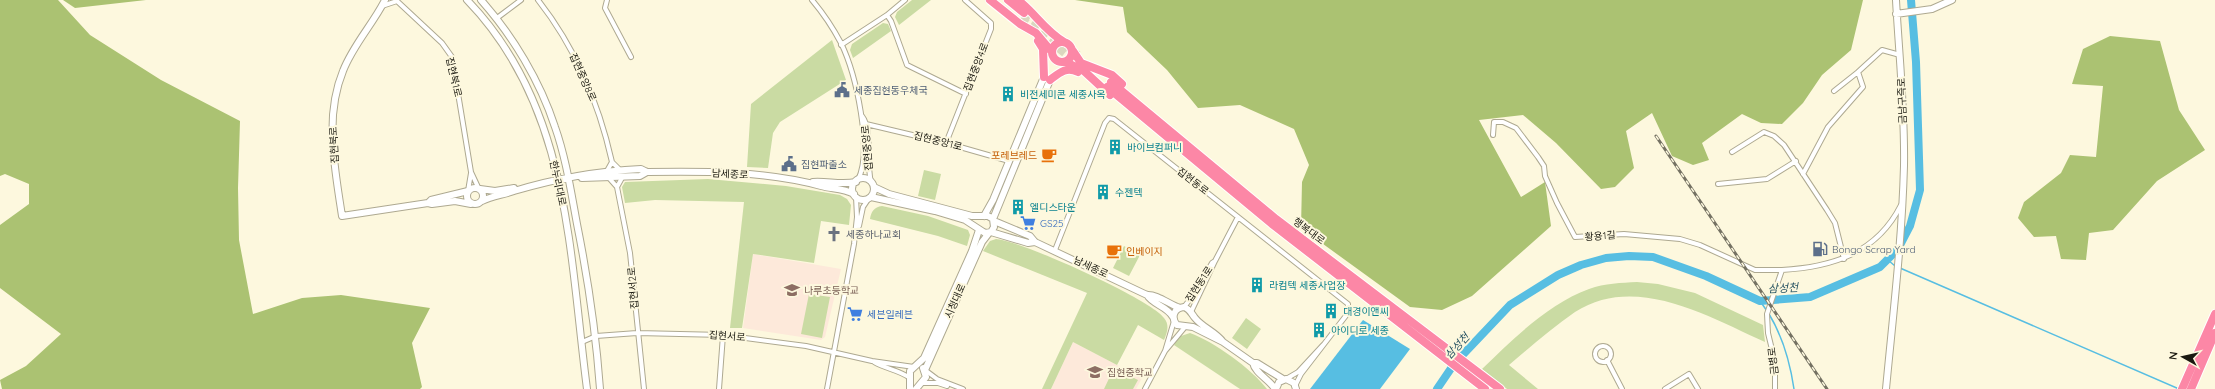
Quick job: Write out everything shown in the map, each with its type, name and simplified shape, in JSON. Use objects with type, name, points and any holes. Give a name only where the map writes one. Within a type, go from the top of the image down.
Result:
[{"type":"highway","points":[[990,0],[1044,28],[1069,46],[1081,63],[1108,84]]},
{"type":"highway","points":[[999,0],[1024,17]]},
{"type":"highway","points":[[1008,0],[1024,17],[1052,53],[1056,61],[1084,71],[1108,84]]},
{"type":"highway","points":[[1018,0],[1024,17],[1043,49],[1047,79]]},
{"type":"highway","points":[[1047,79],[1055,45],[1069,46]]},
{"type":"highway","points":[[1047,79],[1064,63],[1072,58],[1069,46]]},
{"type":"highway","points":[[1047,79],[1062,70],[1071,69],[1108,84]]},
{"type":"highway","name":"행복대로","points":[[1108,84],[1256,206],[1434,350],[1485,389]]},
{"type":"highway","name":"행복대로","points":[[1256,206],[1276,219],[1500,389]]},
{"type":"highway","points":[[2190,384],[2215,314]]},
{"type":"highway","points":[[2182,389],[2190,384],[2215,333]]},
{"type":"street","name":"집현북로","points":[[385,0],[342,71],[334,105],[333,154],[342,216],[428,203],[432,204],[454,201],[471,204]]},
{"type":"street","name":"한누리대로","points":[[467,0],[500,41],[529,90],[546,131],[558,181],[572,256],[587,389]]},
{"type":"street","name":"한누리대로","points":[[481,0],[497,18],[538,85],[556,128],[584,257],[596,336],[600,389]]},
{"type":"street","points":[[497,18],[521,0]]},
{"type":"street","name":"집현중앙8로","points":[[538,0],[555,23],[580,66],[600,119],[612,162]]},
{"type":"street","points":[[607,0],[605,8],[631,56]]},
{"type":"street","name":"집현중앙로","points":[[812,0],[829,22],[841,44],[862,116],[866,124],[869,152],[868,172],[872,184]]},
{"type":"street","points":[[841,44],[887,15],[905,0]]},
{"type":"street","name":"집현중앙4로","points":[[946,143],[991,30],[991,23],[965,0]]},
{"type":"street","name":"금남구즉로","points":[[1886,389],[1902,219],[1903,98],[1899,14],[1896,0]]},
{"type":"street","points":[[1899,14],[1922,11],[1940,6],[1952,0]]},
{"type":"street","points":[[382,7],[397,1]]},
{"type":"street","name":"집현북1로","points":[[397,1],[442,43],[452,57],[471,172],[479,188]]},
{"type":"street","points":[[887,15],[891,21],[907,65],[966,94]]},
{"type":"street","points":[[1834,91],[1882,50],[1900,55]]},
{"type":"street","points":[[1803,174],[1828,127],[1863,87],[1858,72]]},
{"type":"street","points":[[978,229],[978,221],[983,216],[1047,79]]},
{"type":"street","points":[[855,196],[862,200],[870,197],[935,211],[964,220],[978,229],[990,232],[994,227],[993,220],[1047,79]]},
{"type":"street","name":"집현중앙로","points":[[857,181],[863,165],[862,116]]},
{"type":"street","name":"집현동로","points":[[1055,250],[1102,130],[1109,118],[1114,119],[1348,304],[1348,314],[1301,374],[1296,387]]},
{"type":"street","name":"황용1길","points":[[1493,135],[1494,122],[1503,122],[1516,128],[1544,166],[1552,193],[1575,238],[1624,234],[1680,239],[1700,245],[1755,270],[1782,270],[1815,266],[1844,259]]},
{"type":"street","name":"집현중앙1로","points":[[866,124],[946,143],[1009,162]]},
{"type":"street","points":[[1732,152],[1764,132],[1774,136],[1796,161],[1835,223],[1844,259]]},
{"type":"street","points":[[1718,184],[1767,179],[1796,161]]},
{"type":"street","points":[[607,170],[612,162],[621,173],[617,187]]},
{"type":"street","name":"남세종로","points":[[558,181],[576,178],[604,177],[641,169],[647,172],[741,174],[811,182],[844,190],[855,196]]},
{"type":"street","name":"남세종로","points":[[576,178],[607,170],[621,173]]},
{"type":"street","name":"집현북1로","points":[[468,191],[471,172]]},
{"type":"street","points":[[604,177],[613,181],[617,187]]},
{"type":"street","points":[[854,244],[857,217],[853,188],[857,181],[863,179],[889,194],[972,216],[983,216],[993,220]]},
{"type":"street","points":[[523,188],[495,190],[472,187],[468,191],[468,200],[471,204],[477,204],[489,197],[558,181]]},
{"type":"street","name":"남세종로","points":[[811,182],[822,181],[842,184],[857,181]]},
{"type":"street","points":[[827,389],[854,244],[861,213],[870,197],[872,184]]},
{"type":"street","name":"집현서2로","points":[[617,187],[630,253],[637,333],[644,389]]},
{"type":"street","points":[[479,188],[483,197],[482,201]]},
{"type":"street","name":"집현북로","points":[[428,203],[431,200],[468,191]]},
{"type":"street","name":"금남구즉로","points":[[1844,259],[1874,241],[1888,228],[1902,203]]},
{"type":"street","name":"집현동1로","points":[[1192,313],[1215,261],[1238,217]]},
{"type":"street","name":"남세종로","points":[[993,220],[1030,236],[1035,242],[1055,250],[1147,295],[1149,298],[1168,310],[1174,319]]},
{"type":"street","name":"시청대로","points":[[915,366],[924,358],[972,251],[978,229]]},
{"type":"street","name":"남세종로","points":[[990,232],[1028,243],[1035,242]]},
{"type":"street","name":"시청대로","points":[[925,370],[982,242],[990,232]]},
{"type":"street","name":"집현동1로","points":[[1182,308],[1194,294],[1212,263],[1215,261]]},
{"type":"street","name":"금병로","points":[[1775,389],[1775,362],[1768,333],[1767,314],[1782,270]]},
{"type":"street","name":"남세종로","points":[[1147,295],[1151,294],[1170,305],[1182,308]]},
{"type":"street","points":[[1145,389],[1165,351],[1175,311],[1182,308],[1192,313],[1202,325],[1219,336],[1223,342]]},
{"type":"street","points":[[1165,351],[1192,320],[1192,313]]},
{"type":"street","points":[[1174,319],[1180,326],[1193,327],[1223,342],[1252,363],[1254,367],[1270,381],[1275,389]]},
{"type":"street","name":"집현서로","points":[[582,342],[596,336],[637,333],[723,335],[757,338],[834,352],[872,361],[915,366]]},
{"type":"street","points":[[719,389],[723,335]]},
{"type":"street","name":"집현동로","points":[[1284,379],[1298,372],[1323,346]]},
{"type":"street","points":[[1607,360],[1622,389]]},
{"type":"street","name":"집현서로","points":[[872,361],[882,367],[901,372],[911,379]]},
{"type":"street","points":[[1252,363],[1257,363],[1284,379],[1292,381],[1296,387]]},
{"type":"street","points":[[910,389],[910,371],[915,366],[922,367],[937,379],[963,389]]},
{"type":"street","points":[[916,389],[926,377],[925,370]]},
{"type":"street","points":[[1665,389],[1689,374],[1698,389]]},
{"type":"street","points":[[911,379],[920,383],[938,383],[956,389]]},
{"type":"street","points":[[1275,389],[1278,383],[1284,379]]},
{"type":"shaded area","name":"나루초등학교","points":[[753,254],[841,269],[825,337],[821,340],[743,328]]},
{"type":"shaded area","name":"집현중학교","points":[[1073,342],[1142,378],[1136,389],[1051,389]]},
{"type":"green space","points":[[0,0],[58,0],[90,35],[161,80],[240,121],[238,188],[239,240],[253,314],[302,298],[341,295],[430,308],[412,343],[422,387],[420,389],[2,389],[0,380],[26,366],[61,334],[0,288],[0,225],[29,204],[29,184],[5,174],[0,176]]},
{"type":"green space","points":[[63,0],[146,0],[75,8]]},
{"type":"green space","points":[[912,0],[931,0],[899,25],[895,17],[897,12]]},
{"type":"green space","points":[[1075,0],[1863,0],[1851,50],[1822,75],[1803,103],[1782,124],[1761,123],[1742,114],[1702,143],[1709,160],[1693,165],[1672,156],[1652,113],[1626,131],[1634,168],[1615,187],[1601,189],[1556,143],[1523,115],[1479,120],[1521,197],[1545,182],[1551,226],[1472,296],[1442,310],[1410,307],[1301,228],[1302,182],[1309,165],[1294,129],[1240,105],[1198,108],[1167,70],[1127,32],[1123,7]]},
{"type":"green space","points":[[883,23],[888,24],[891,31],[853,58],[850,50],[852,44]]},
{"type":"green space","points":[[2110,36],[2160,41],[2179,110],[2205,150],[2157,181],[2113,230],[2089,233],[2086,260],[2061,259],[2056,236],[2034,237],[2018,218],[2024,202],[2061,173],[2070,155],[2096,157],[2103,86],[2072,84],[2083,49]]},
{"type":"green space","points":[[832,40],[846,80],[780,122],[773,133],[768,168],[747,167],[751,104]]},
{"type":"green space","points":[[924,170],[941,174],[935,200],[918,196]]},
{"type":"green space","points":[[708,179],[786,186],[840,195],[847,199],[851,205],[849,225],[821,221],[814,263],[753,254],[742,328],[730,328],[744,202],[655,200],[625,203],[622,187],[625,182]]},
{"type":"green space","points":[[882,206],[928,216],[968,230],[970,235],[967,246],[938,236],[870,219],[873,210]]},
{"type":"green space","points":[[996,239],[1030,249],[1056,259],[1136,298],[1154,309],[1166,321],[1167,329],[1164,340],[1138,325],[1117,365],[1073,342],[1051,389],[1042,389],[1087,293],[983,251],[990,241]]},
{"type":"green space","points":[[1124,246],[1140,255],[1129,276],[1113,268]]},
{"type":"green space","points":[[1637,282],[1658,284],[1695,293],[1763,325],[1765,342],[1720,321],[1672,303],[1647,298],[1623,297],[1598,301],[1575,312],[1509,365],[1538,389],[1507,389],[1482,369],[1532,323],[1559,304],[1595,287]]},
{"type":"green space","points":[[809,294],[830,297],[822,338],[801,334]]},
{"type":"green space","points":[[1246,318],[1261,329],[1247,349],[1232,338]]},
{"type":"green space","points":[[1190,333],[1210,342],[1232,356],[1252,373],[1267,389],[1240,389],[1174,345],[1178,337]]},
{"type":"green space","points":[[1114,368],[1138,380],[1133,389],[1104,389]]},
{"type":"water","points":[[1363,320],[1410,349],[1380,389],[1310,389]]},
{"type":"waterway","name":"삼성천","points":[[1437,389],[1454,364],[1510,305],[1558,275],[1581,265],[1606,258],[1629,256],[1653,257],[1706,276],[1760,301],[1810,297],[1880,267],[1898,249],[1910,226],[1920,190],[1916,62],[1911,0]]},
{"type":"waterway","points":[[1888,260],[1895,266]]},
{"type":"waterway","points":[[1900,268],[2179,389]]},
{"type":"waterway","points":[[1760,301],[1767,311]]},
{"type":"waterway","points":[[1769,314],[1785,350],[1794,389]]},
{"type":"tunnel","points":[[1024,13],[1043,28]]},
{"type":"tunnel","points":[[1021,18],[1082,67]]},
{"type":"tunnel","points":[[1057,39],[1078,55]]},
{"type":"railway","points":[[1656,136],[1827,389]]},
{"type":"place","name":"세종집현동우체국","points":[[842,90]]},
{"type":"place","name":"비전세미콘 세종사옥","points":[[1008,94]]},
{"type":"place","name":"바이브컴퍼니","points":[[1115,147]]},
{"type":"place","name":"포레브레드","points":[[1049,155]]},
{"type":"place","name":"집현파출소","points":[[789,164]]},
{"type":"place","name":"수젠텍","points":[[1103,192]]},
{"type":"place","name":"엘디스타운","points":[[1018,207]]},
{"type":"place","name":"GS25","points":[[1028,223]]},
{"type":"place","name":"세종하나교회","points":[[834,234]]},
{"type":"place","name":"Bongo Scrap Yard","points":[[1820,249]]},
{"type":"place","name":"인베이지","points":[[1114,251]]},
{"type":"place","name":"라컴텍 세종사업장","points":[[1257,285]]},
{"type":"place","name":"나루초등학교","points":[[792,290]]},
{"type":"place","name":"대경이앤씨","points":[[1331,311]]},
{"type":"place","name":"세븐일레븐","points":[[855,314]]},
{"type":"place","name":"아이디로 세종","points":[[1319,330]]},
{"type":"place","name":"집현중학교","points":[[1095,372]]}]
